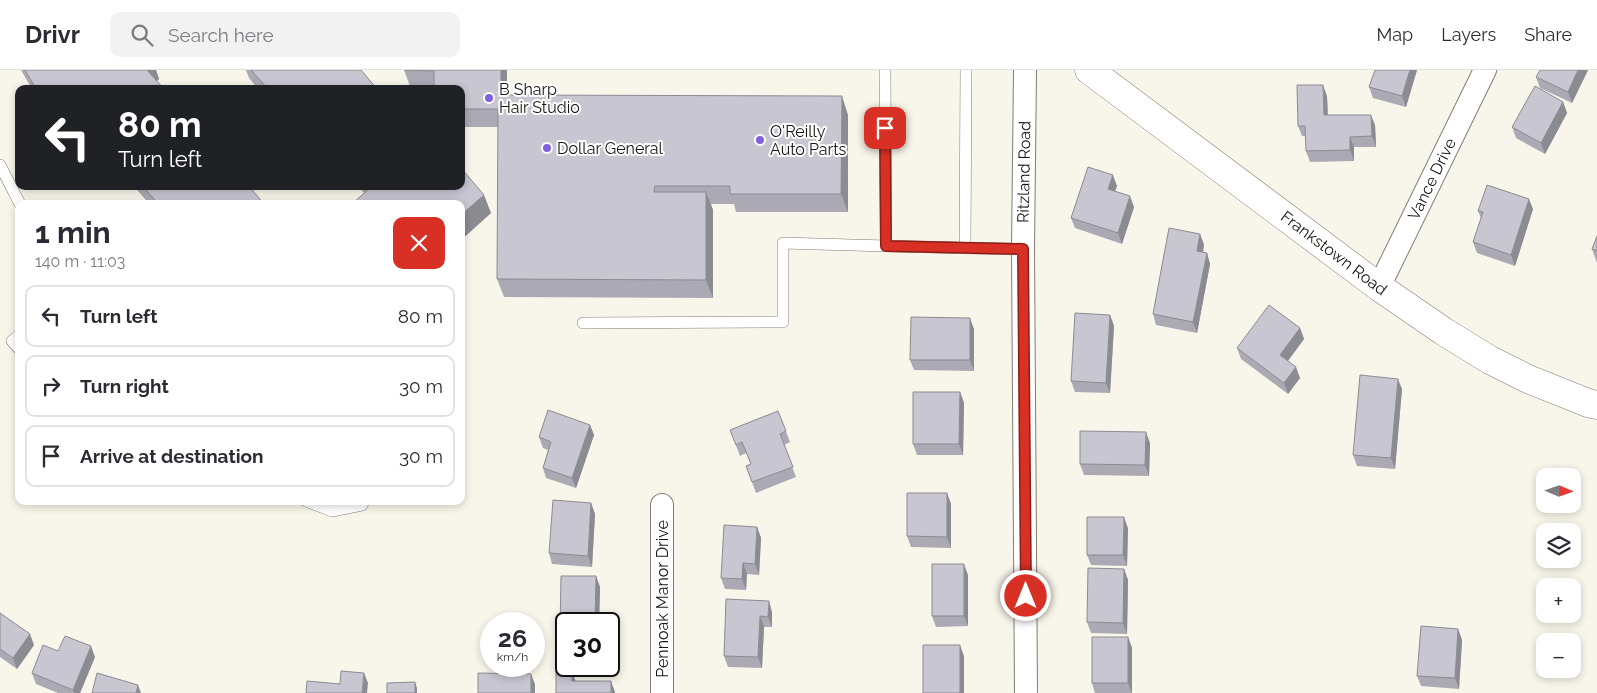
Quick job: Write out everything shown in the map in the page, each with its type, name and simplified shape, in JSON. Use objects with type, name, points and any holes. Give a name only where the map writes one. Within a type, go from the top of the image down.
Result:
[{"type":"main road","name":"Frankstown Road","points":[[1089,70],[1380,287],[1444,331],[1490,360],[1528,378],[1597,405]]},
{"type":"street","name":"Ritzland Road","points":[[1025,70],[1023,249],[1026,693]]},
{"type":"street","name":"Vance Drive","points":[[1380,287],[1485,70]]},
{"type":"street","name":"Pennoak Manor Drive","points":[[662,505],[662,693]]},
{"type":"lane","points":[[885,70],[886,246]]},
{"type":"lane","points":[[965,248],[966,70]]},
{"type":"lane","points":[[0,165],[18,200]]},
{"type":"lane","points":[[583,323],[783,322],[784,243],[1023,249]]},
{"type":"lane","points":[[316,505],[332,511],[362,505]]},
{"type":"building","points":[[25,70],[147,70],[160,85],[34,85]]},
{"type":"building","points":[[251,70],[361,70],[374,85],[264,85]]},
{"type":"building","points":[[404,70],[501,70],[501,95],[842,96],[841,194],[730,194],[730,186],[655,186],[654,192],[706,192],[706,280],[497,279],[498,109],[465,109],[465,85],[434,85],[434,71]]},
{"type":"building","points":[[1375,70],[1410,70],[1402,96],[1369,87]]},
{"type":"building","points":[[1540,70],[1578,70],[1568,92],[1536,77]]},
{"type":"building","points":[[1297,85],[1323,85],[1324,115],[1371,115],[1372,136],[1350,137],[1350,150],[1306,151],[1305,126],[1298,126]]},
{"type":"building","points":[[1535,86],[1563,102],[1541,143],[1512,127]]},
{"type":"building","points":[[1088,167],[1113,175],[1108,189],[1130,196],[1118,233],[1071,218]]},
{"type":"building","points":[[465,173],[484,195],[465,212],[465,200],[356,200],[368,190],[465,190]]},
{"type":"building","points":[[1487,185],[1529,199],[1511,255],[1473,242],[1483,212],[1478,211]]},
{"type":"building","points":[[146,190],[252,190],[261,200],[155,200]]},
{"type":"building","points":[[1169,228],[1200,234],[1197,251],[1207,253],[1193,322],[1153,314]]},
{"type":"building","points":[[1597,236],[1597,251],[1592,249]]},
{"type":"building","points":[[1269,305],[1300,328],[1280,355],[1296,367],[1284,383],[1237,348]]},
{"type":"building","points":[[1075,313],[1110,315],[1106,383],[1071,381]]},
{"type":"building","points":[[911,317],[970,318],[970,360],[910,360]]},
{"type":"building","points":[[1360,375],[1398,379],[1391,458],[1353,455]]},
{"type":"building","points":[[913,392],[960,392],[959,444],[913,444]]},
{"type":"building","points":[[548,410],[590,425],[572,478],[543,468],[551,442],[539,437]]},
{"type":"building","points":[[778,411],[786,431],[780,434],[793,467],[752,482],[746,466],[751,464],[742,442],[736,445],[730,430]]},
{"type":"building","points":[[1080,431],[1146,432],[1145,465],[1080,464]]},
{"type":"building","points":[[907,493],[947,493],[947,537],[907,536]]},
{"type":"building","points":[[553,500],[591,503],[588,556],[549,553]]},
{"type":"building","points":[[1087,517],[1124,517],[1123,555],[1087,555]]},
{"type":"building","points":[[724,525],[757,527],[755,564],[743,563],[742,579],[721,578]]},
{"type":"building","points":[[932,564],[964,564],[964,616],[932,616]]},
{"type":"building","points":[[1088,568],[1124,569],[1123,623],[1087,622]]},
{"type":"building","points":[[561,576],[596,576],[595,612],[560,612]]},
{"type":"building","points":[[726,599],[769,601],[768,617],[760,616],[758,657],[724,656]]},
{"type":"building","points":[[0,613],[30,634],[13,658],[0,649]]},
{"type":"building","points":[[1421,626],[1458,629],[1455,678],[1417,676]]},
{"type":"building","points":[[65,636],[91,646],[73,690],[32,673],[43,645],[58,651]]},
{"type":"building","points":[[1092,637],[1128,637],[1128,683],[1092,683]]},
{"type":"building","points":[[923,645],[960,645],[960,693],[923,693]]},
{"type":"building","points":[[341,671],[364,673],[362,693],[306,693],[307,681],[340,684]]},
{"type":"building","points":[[97,673],[138,685],[136,693],[92,693]]},
{"type":"building","points":[[478,673],[480,673],[480,677],[531,677],[531,693],[478,693]]},
{"type":"building","points":[[556,677],[572,677],[572,681],[611,681],[611,693],[556,693]]},
{"type":"building","points":[[415,682],[415,693],[387,693],[387,683]]},
{"type":"place","name":"B Sharp Hair Studio","points":[[489,98]]},
{"type":"place","name":"O'Reilly Auto Parts","points":[[760,140]]},
{"type":"place","name":"Dollar General","points":[[547,148]]},
{"type":"route","points":[[885,128],[886,246],[1023,249],[1026,596]]}]
